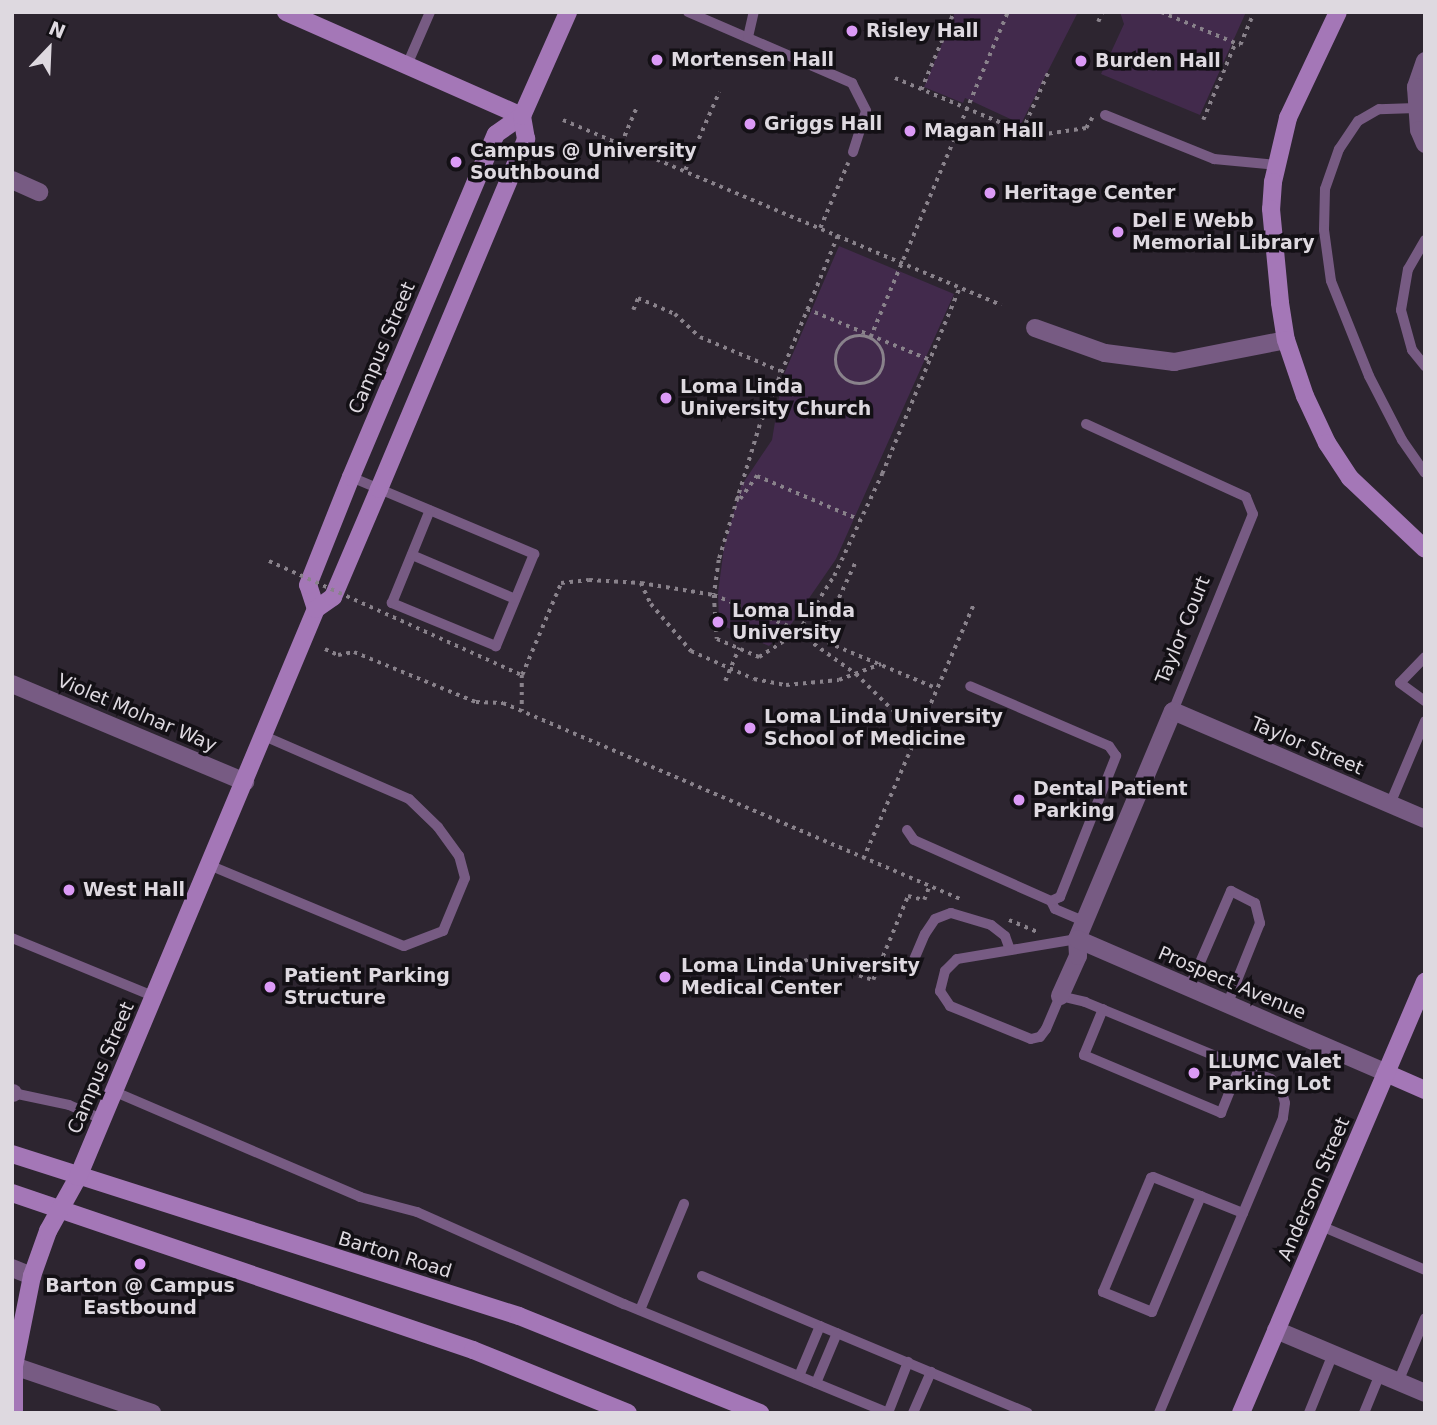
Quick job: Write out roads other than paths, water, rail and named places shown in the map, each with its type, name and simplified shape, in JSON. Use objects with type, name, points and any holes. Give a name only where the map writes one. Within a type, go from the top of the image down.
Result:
[{"type":"main road","points":[[286,12],[522,116]]},
{"type":"main road","name":"Campus Street","points":[[316,609],[308,585],[351,477],[496,134],[522,116],[568,12]]},
{"type":"main road","points":[[1338,12],[1288,118],[1277,165],[1271,209],[1286,340],[1305,396],[1327,443],[1350,478],[1425,550]]},
{"type":"main road","name":"Campus Street","points":[[14,1366],[32,1276],[48,1231],[62,1211],[78,1177],[316,609],[333,597],[379,489],[526,139],[522,116]]},
{"type":"main road","name":"Anderson Street","points":[[1241,1413],[1425,982]]},
{"type":"main road","name":"Prospect Avenue","points":[[1386,1073],[1425,1090]]},
{"type":"main road","name":"Barton Road","points":[[12,1154],[519,1316],[760,1413]]},
{"type":"main road","points":[[12,1193],[473,1350],[628,1413]]},
{"type":"main road","points":[[14,1366],[14,1413]]},
{"type":"street","points":[[1425,61],[1416,87],[1416,108],[1425,144]]},
{"type":"street","points":[[12,180],[39,192]]},
{"type":"street","points":[[1035,328],[1105,354],[1174,362],[1286,340]]},
{"type":"street","name":"Violet Molnar Way","points":[[12,684],[245,782]]},
{"type":"street","name":"Taylor Street","points":[[1173,711],[1425,819]]},
{"type":"street","name":"Taylor Court","points":[[1077,939],[1173,711]]},
{"type":"street","points":[[1060,996],[1078,956],[1077,939]]},
{"type":"street","name":"Prospect Avenue","points":[[1077,939],[1386,1073]]},
{"type":"street","points":[[12,1268],[32,1276]]},
{"type":"street","points":[[1276,1330],[1425,1393]]},
{"type":"street","points":[[14,1366],[152,1413]]},
{"type":"lane","points":[[407,65],[430,12]]},
{"type":"lane","points":[[688,12],[852,83],[866,111],[853,152]]},
{"type":"lane","points":[[748,37],[754,12]]},
{"type":"lane","points":[[1416,108],[1379,109],[1358,121],[1339,149],[1325,189],[1324,230],[1331,281],[1369,376],[1402,440],[1425,473]]},
{"type":"lane","points":[[1105,115],[1214,159],[1277,165]]},
{"type":"lane","points":[[1425,240],[1408,269],[1401,310],[1412,349],[1425,366]]},
{"type":"lane","name":"Taylor Court","points":[[1086,425],[1246,498],[1253,514],[1173,711]]},
{"type":"lane","points":[[351,477],[430,510],[534,554],[496,646],[392,603],[430,510]]},
{"type":"lane","points":[[412,555],[515,599]]},
{"type":"lane","points":[[1425,657],[1400,683],[1425,701]]},
{"type":"lane","points":[[970,686],[1108,746],[1116,756],[1060,897],[1051,901]]},
{"type":"lane","points":[[1390,804],[1425,721]]},
{"type":"lane","points":[[209,865],[404,946],[443,931],[465,878],[459,856],[438,827],[410,799],[264,736]]},
{"type":"lane","points":[[908,830],[914,840],[1051,901],[1055,909],[1085,922]]},
{"type":"lane","points":[[1189,988],[1231,891],[1255,903],[1260,923],[1227,1005]]},
{"type":"lane","points":[[910,969],[925,934],[935,919],[951,913],[991,925],[1005,936],[1010,950]]},
{"type":"lane","points":[[12,938],[153,996]]},
{"type":"lane","points":[[1077,939],[957,959],[945,971],[940,991],[950,1006],[1031,1039],[1041,1037],[1060,996],[1103,1009],[1271,1079],[1282,1092],[1285,1103],[1283,1118],[1159,1413]]},
{"type":"lane","points":[[1103,1009],[1084,1055],[1222,1113],[1240,1066]]},
{"type":"lane","points":[[114,1091],[360,1197],[416,1212],[640,1310],[888,1413],[908,1362]]},
{"type":"lane","points":[[13,1093],[68,1105],[102,1119]]},
{"type":"lane","points":[[1201,1196],[1152,1312],[1104,1292],[1151,1178],[1201,1196],[1243,1213]]},
{"type":"lane","points":[[640,1310],[684,1204]]},
{"type":"lane","points":[[1321,1226],[1425,1270]]},
{"type":"lane","points":[[702,1276],[1028,1413]]},
{"type":"lane","points":[[1398,1381],[1425,1318]]},
{"type":"lane","points":[[799,1376],[820,1325]]},
{"type":"lane","points":[[816,1383],[837,1333]]},
{"type":"lane","points":[[1309,1413],[1333,1354]]},
{"type":"lane","points":[[914,1413],[931,1372]]},
{"type":"lane","points":[[1364,1413],[1380,1374]]},
{"type":"place","name":"Risley Hall","points":[[852,31]]},
{"type":"place","name":"Mortensen Hall","points":[[657,60]]},
{"type":"place","name":"Burden Hall","points":[[1081,61]]},
{"type":"place","name":"Griggs Hall","points":[[750,124]]},
{"type":"place","name":"Magan Hall","points":[[910,131]]},
{"type":"place","name":"Campus @ University Southbound","points":[[456,162]]},
{"type":"place","name":"Heritage Center","points":[[990,193]]},
{"type":"place","name":"Del E Webb Memorial Library","points":[[1118,232]]},
{"type":"place","name":"Loma Linda University Church","points":[[666,398]]},
{"type":"place","name":"Loma Linda University","points":[[718,622]]},
{"type":"place","name":"Loma Linda University School of Medicine","points":[[750,728]]},
{"type":"place","name":"Dental Patient Parking","points":[[1019,800]]},
{"type":"place","name":"West Hall","points":[[69,890]]},
{"type":"place","name":"Loma Linda University Medical Center","points":[[665,977]]},
{"type":"place","name":"Patient Parking Structure","points":[[270,987]]},
{"type":"place","name":"LLUMC Valet Parking Lot","points":[[1194,1073]]},
{"type":"place","name":"Barton @ Campus Eastbound","points":[[140,1264]]}]
